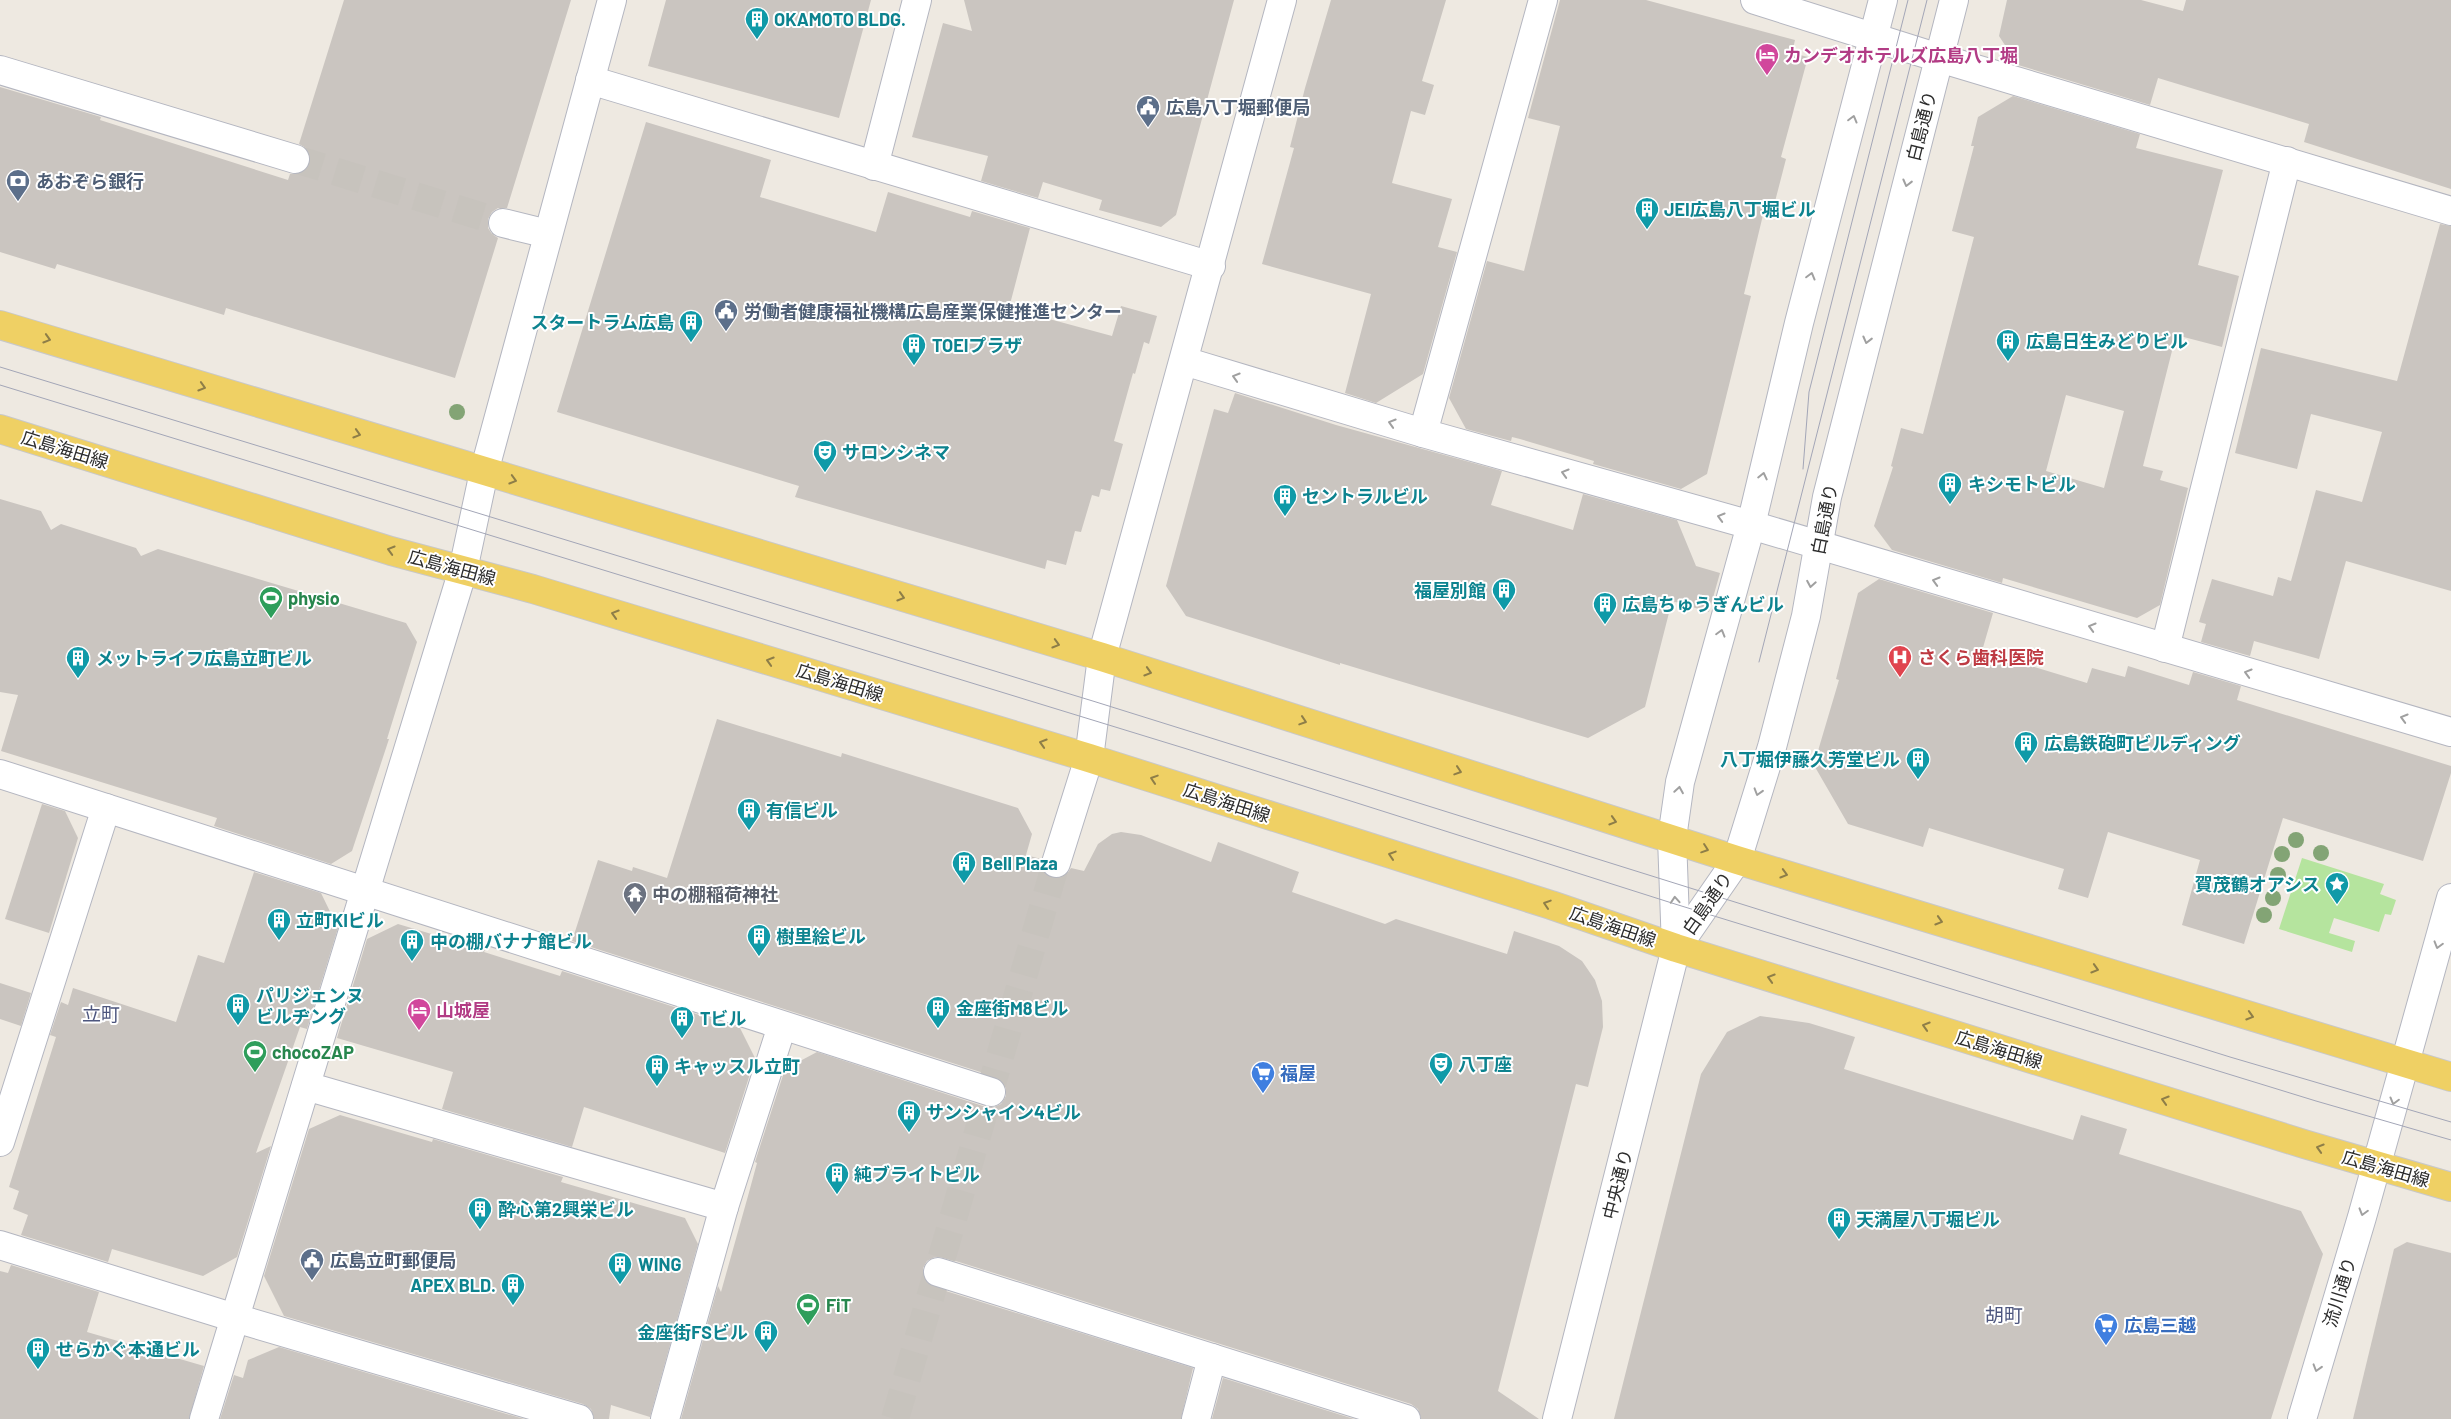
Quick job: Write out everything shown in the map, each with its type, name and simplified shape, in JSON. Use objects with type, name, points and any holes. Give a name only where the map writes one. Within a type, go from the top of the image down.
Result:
[{"type":"main road","points":[[0,325],[1102,657],[1737,860],[2451,1077]]},
{"type":"main road","name":"広島海田線","points":[[0,429],[391,551],[533,589],[1090,758],[1551,905],[1676,948],[2451,1187]]},
{"type":"street","points":[[204,1419],[463,570],[484,472],[612,0]]},
{"type":"street","points":[[874,166],[917,0]]},
{"type":"street","points":[[1056,863],[1090,758],[1102,657],[1211,266],[1282,0]]},
{"type":"street","points":[[1424,433],[1543,0]]},
{"type":"street","points":[[1755,0],[1939,58],[2451,211]]},
{"type":"street","name":"白島通り","points":[[1676,948],[1672,838],[1680,782],[1751,525],[1799,324],[1883,0]]},
{"type":"street","name":"白島通り","points":[[1676,948],[1737,860],[1772,747],[1806,616],[1827,497],[1954,0]]},
{"type":"street","points":[[0,70],[295,159]]},
{"type":"street","points":[[590,80],[1211,266]]},
{"type":"street","points":[[2165,648],[2287,161]]},
{"type":"street","points":[[503,223],[548,234]]},
{"type":"street","points":[[1184,361],[1424,433],[1751,525],[2451,732]]},
{"type":"street","points":[[0,774],[991,1092]]},
{"type":"street","points":[[0,1142],[106,808]]},
{"type":"street","name":"流川通り","points":[[2302,1419],[2451,898]]},
{"type":"street","name":"中央通り","points":[[1557,1419],[1676,948]]},
{"type":"street","points":[[665,1419],[724,1207],[782,1026]]},
{"type":"street","points":[[306,1086],[724,1207]]},
{"type":"street","points":[[0,1245],[235,1318],[579,1419]]},
{"type":"street","points":[[938,1272],[1406,1419]]},
{"type":"street","points":[[1196,1419],[1212,1358]]},
{"type":"green space","points":[[2302,858],[2384,884],[2380,894],[2396,900],[2391,915],[2385,914],[2379,932],[2334,918],[2329,933],[2355,941],[2352,952],[2279,929]]},
{"type":"building","points":[[344,0],[571,0],[507,208],[498,208],[492,212],[488,219],[488,228],[498,238],[455,378],[226,308],[224,315],[57,264],[55,269],[0,252],[0,87],[101,117],[100,120],[288,180],[290,174],[299,174],[306,170],[310,164],[310,155],[306,148],[299,144]]},
{"type":"building","name":"OKAMOTO BLDG.","points":[[666,0],[871,0],[839,118],[648,66]]},
{"type":"building","points":[[964,0],[1234,0],[1176,215],[1161,227],[1099,210],[1102,200],[1043,182],[1038,198],[981,181],[988,156],[912,137],[943,23],[972,31]]},
{"type":"building","points":[[1331,0],[1446,0],[1422,81],[1434,85],[1425,115],[1411,111],[1392,183],[1452,199],[1438,247],[1457,252],[1423,374],[1376,403],[1345,393],[1371,294],[1262,264],[1294,148],[1290,147],[1305,88]]},
{"type":"building","points":[[1560,0],[1646,0],[1795,40],[1792,53],[1808,57],[1781,157],[1786,159],[1771,217],[1763,215],[1744,294],[1751,296],[1707,474],[1681,489],[1593,464],[1594,461],[1520,439],[1512,437],[1511,441],[1466,429],[1449,398],[1487,261],[1524,271],[1560,126],[1528,118]]},
{"type":"building","points":[[2007,0],[2141,0],[2183,11],[2186,0],[2451,0],[2451,189],[2304,142],[2309,124],[2158,78],[2150,105],[2018,65],[1999,36]]},
{"type":"building","points":[[2013,96],[2140,134],[2136,148],[2223,170],[2198,265],[2239,276],[2222,347],[2176,335],[2143,466],[2163,471],[2160,480],[2188,488],[2160,605],[2137,618],[2003,578],[2002,583],[1892,550],[1874,526],[1893,467],[1891,466],[1901,428],[1923,434],[1974,237],[1952,231],[1974,146],[1971,146],[1978,117]],"holes":[[[2066,395],[2124,411],[2104,488],[2046,471]]]},
{"type":"building","points":[[646,122],[771,160],[760,197],[876,232],[888,192],[970,217],[972,211],[1030,228],[1009,308],[1112,336],[1121,306],[1157,316],[1149,344],[1144,342],[1135,374],[1133,373],[1114,441],[1123,444],[1110,491],[1101,489],[1099,497],[1092,495],[1081,532],[1075,531],[1066,565],[1047,560],[1045,569],[795,497],[799,486],[557,412]]},
{"type":"building","points":[[2440,224],[2451,226],[2451,591],[2346,561],[2319,659],[2254,641],[2250,656],[2201,642],[2206,624],[2199,622],[2212,579],[2273,596],[2278,577],[2291,581],[2316,490],[2362,502],[2382,432],[2311,414],[2297,469],[2235,453],[2261,348],[2397,381]]},
{"type":"building","points":[[1235,393],[1336,425],[1502,471],[1491,505],[1573,530],[1583,494],[1677,520],[1696,566],[1720,573],[1709,612],[1672,601],[1645,707],[1588,738],[1340,663],[1340,665],[1186,616],[1166,586],[1214,409],[1228,413]]},
{"type":"building","points":[[0,499],[41,511],[51,530],[61,524],[136,548],[141,556],[158,549],[406,623],[417,642],[387,739],[389,739],[352,851],[331,864],[214,826],[217,818],[1,751],[18,695],[0,692]]},
{"type":"building","points":[[1879,579],[1993,613],[1982,651],[2087,683],[2092,668],[2125,677],[2128,666],[2189,685],[2193,672],[2241,686],[2237,700],[2451,766],[2451,773],[2423,861],[2283,818],[2244,944],[2182,925],[2200,860],[2108,832],[2088,898],[2058,889],[2064,869],[1929,828],[1923,847],[1848,824],[1815,767],[1815,761],[1839,680],[1836,679],[1858,593]]},
{"type":"building","points":[[717,719],[841,757],[842,753],[1018,808],[1032,834],[1026,855],[1041,859],[1044,873],[1052,878],[1066,875],[1071,868],[1084,871],[1098,844],[1112,834],[1121,832],[1141,835],[1211,862],[1218,842],[1299,872],[1292,892],[1385,924],[1396,919],[1507,954],[1514,931],[1559,946],[1582,961],[1595,980],[1602,1001],[1603,1027],[1588,1087],[1576,1084],[1498,1391],[1539,1419],[1421,1419],[1418,1409],[1411,1404],[943,1257],[935,1257],[927,1261],[923,1268],[926,1282],[933,1287],[1193,1368],[1181,1419],[681,1419],[718,1286],[721,1292],[757,1163],[755,1162],[785,1069],[817,1052],[986,1107],[994,1107],[1001,1104],[1006,1096],[1006,1088],[1003,1082],[996,1077],[572,941],[598,860],[632,871],[633,867],[667,878]]},
{"type":"building","points":[[42,804],[65,811],[78,838],[49,933],[5,919]]},
{"type":"building","points":[[254,872],[321,893],[338,928],[307,1029],[300,1027],[256,1153],[271,1146],[237,1257],[203,1276],[112,1249],[108,1262],[21,1235],[28,1215],[13,1209],[19,1191],[9,1187],[56,1037],[50,1035],[61,1002],[68,1005],[73,988],[176,1022],[198,955],[224,963]]},
{"type":"building","points":[[398,924],[485,950],[484,952],[560,976],[562,971],[740,1028],[755,1058],[725,1153],[584,1107],[572,1147],[442,1109],[453,1072],[337,1038],[367,939]]},
{"type":"building","points":[[0,983],[31,993],[21,1026],[0,1019]]},
{"type":"building","points":[[1760,1016],[1809,1023],[1855,1037],[1844,1069],[2073,1140],[2081,1115],[2127,1129],[2119,1154],[2301,1211],[2323,1254],[2271,1419],[1614,1419],[1701,1074],[1727,1032]]},
{"type":"building","points":[[340,1115],[432,1142],[433,1139],[563,1177],[561,1182],[685,1218],[698,1244],[650,1417],[611,1405],[609,1419],[594,1419],[591,1409],[583,1404],[284,1316],[264,1276],[309,1129]]},
{"type":"building","points":[[2407,1242],[2451,1253],[2451,1419],[2353,1419],[2394,1249]]},
{"type":"building","points":[[11,1265],[99,1292],[87,1332],[204,1366],[189,1419],[0,1419],[0,1271],[8,1273]]},
{"type":"building","points":[[279,1347],[524,1419],[220,1419],[234,1375],[243,1378],[248,1360]]},
{"type":"building","points":[[1223,1378],[1354,1419],[1212,1419]]},
{"type":"tunnel","points":[[295,159],[503,223]]},
{"type":"tunnel","points":[[895,1419],[1056,863]]},
{"type":"tram line","points":[[1803,469],[1809,392],[1908,0]]},
{"type":"tram line","points":[[1759,662],[1927,0]]},
{"type":"tram line","points":[[0,367],[1096,702],[2230,1057],[2451,1122]]},
{"type":"tram line","points":[[0,385],[1187,749],[1675,904],[2316,1101],[2451,1140]]},
{"type":"place","name":"OKAMOTO BLDG.","points":[[757,40]]},
{"type":"place","name":"カンデオホテルズ広島八丁堀","points":[[1767,76]]},
{"type":"place","name":"広島八丁堀郵便局","points":[[1148,128]]},
{"type":"place","name":"あおぞら銀行","points":[[18,202]]},
{"type":"place","name":"JEI広島八丁堀ビル","points":[[1647,230]]},
{"type":"place","name":"労働者健康福祉機構広島産業保健推進センター","points":[[726,332]]},
{"type":"place","name":"スタートラム広島","points":[[691,343]]},
{"type":"place","name":"広島日生みどりビル","points":[[2008,362]]},
{"type":"place","name":"TOEIプラザ","points":[[914,366]]},
{"type":"place","name":"サロンシネマ","points":[[825,473]]},
{"type":"place","name":"キシモトビル","points":[[1950,505]]},
{"type":"place","name":"セントラルビル","points":[[1285,517]]},
{"type":"place","name":"福屋別館","points":[[1504,611]]},
{"type":"place","name":"physio","points":[[271,619]]},
{"type":"place","name":"広島ちゅうぎんビル","points":[[1605,625]]},
{"type":"place","name":"さくら歯科医院","points":[[1900,678]]},
{"type":"place","name":"メットライフ広島立町ビル","points":[[78,679]]},
{"type":"place","name":"広島鉄砲町ビルディング","points":[[2026,764]]},
{"type":"place","name":"八丁堀伊藤久芳堂ビル","points":[[1918,780]]},
{"type":"place","name":"有信ビル","points":[[749,831]]},
{"type":"place","name":"Bell Plaza","points":[[964,884]]},
{"type":"place","name":"賀茂鶴オアシス","points":[[2337,905]]},
{"type":"place","name":"中の棚稲荷神社","points":[[635,915]]},
{"type":"place","name":"立町KIビル","points":[[279,941]]},
{"type":"place","name":"樹里絵ビル","points":[[759,957]]},
{"type":"place","name":"中の棚バナナ館ビル","points":[[412,962]]},
{"type":"place","name":"パリジェンヌ ビルヂング","points":[[238,1026]]},
{"type":"place","name":"金座街M8ビル","points":[[938,1029]]},
{"type":"place","name":"山城屋","points":[[419,1031]]},
{"type":"place","name":"Tビル","points":[[682,1039]]},
{"type":"place","name":"chocoZAP","points":[[255,1073]]},
{"type":"place","name":"八丁座","points":[[1441,1085]]},
{"type":"place","name":"キャッスル立町","points":[[657,1087]]},
{"type":"place","name":"福屋","points":[[1263,1094]]},
{"type":"place","name":"サンシャイン4ビル","points":[[909,1133]]},
{"type":"place","name":"純ブライトビル","points":[[837,1195]]},
{"type":"place","name":"酔心第2興栄ビル","points":[[480,1230]]},
{"type":"place","name":"天満屋八丁堀ビル","points":[[1839,1240]]},
{"type":"place","name":"広島立町郵便局","points":[[312,1281]]},
{"type":"place","name":"WING","points":[[620,1285]]},
{"type":"place","name":"APEX BLD.","points":[[513,1306]]},
{"type":"place","name":"FiT","points":[[808,1326]]},
{"type":"place","name":"広島三越","points":[[2106,1346]]},
{"type":"place","name":"金座街FSビル","points":[[766,1353]]},
{"type":"place","name":"せらかぐ本通ビル","points":[[38,1370]]},
{"type":"district","name":"立町","points":[[101,1013]]},
{"type":"district","name":"胡町","points":[[2004,1314]]}]
